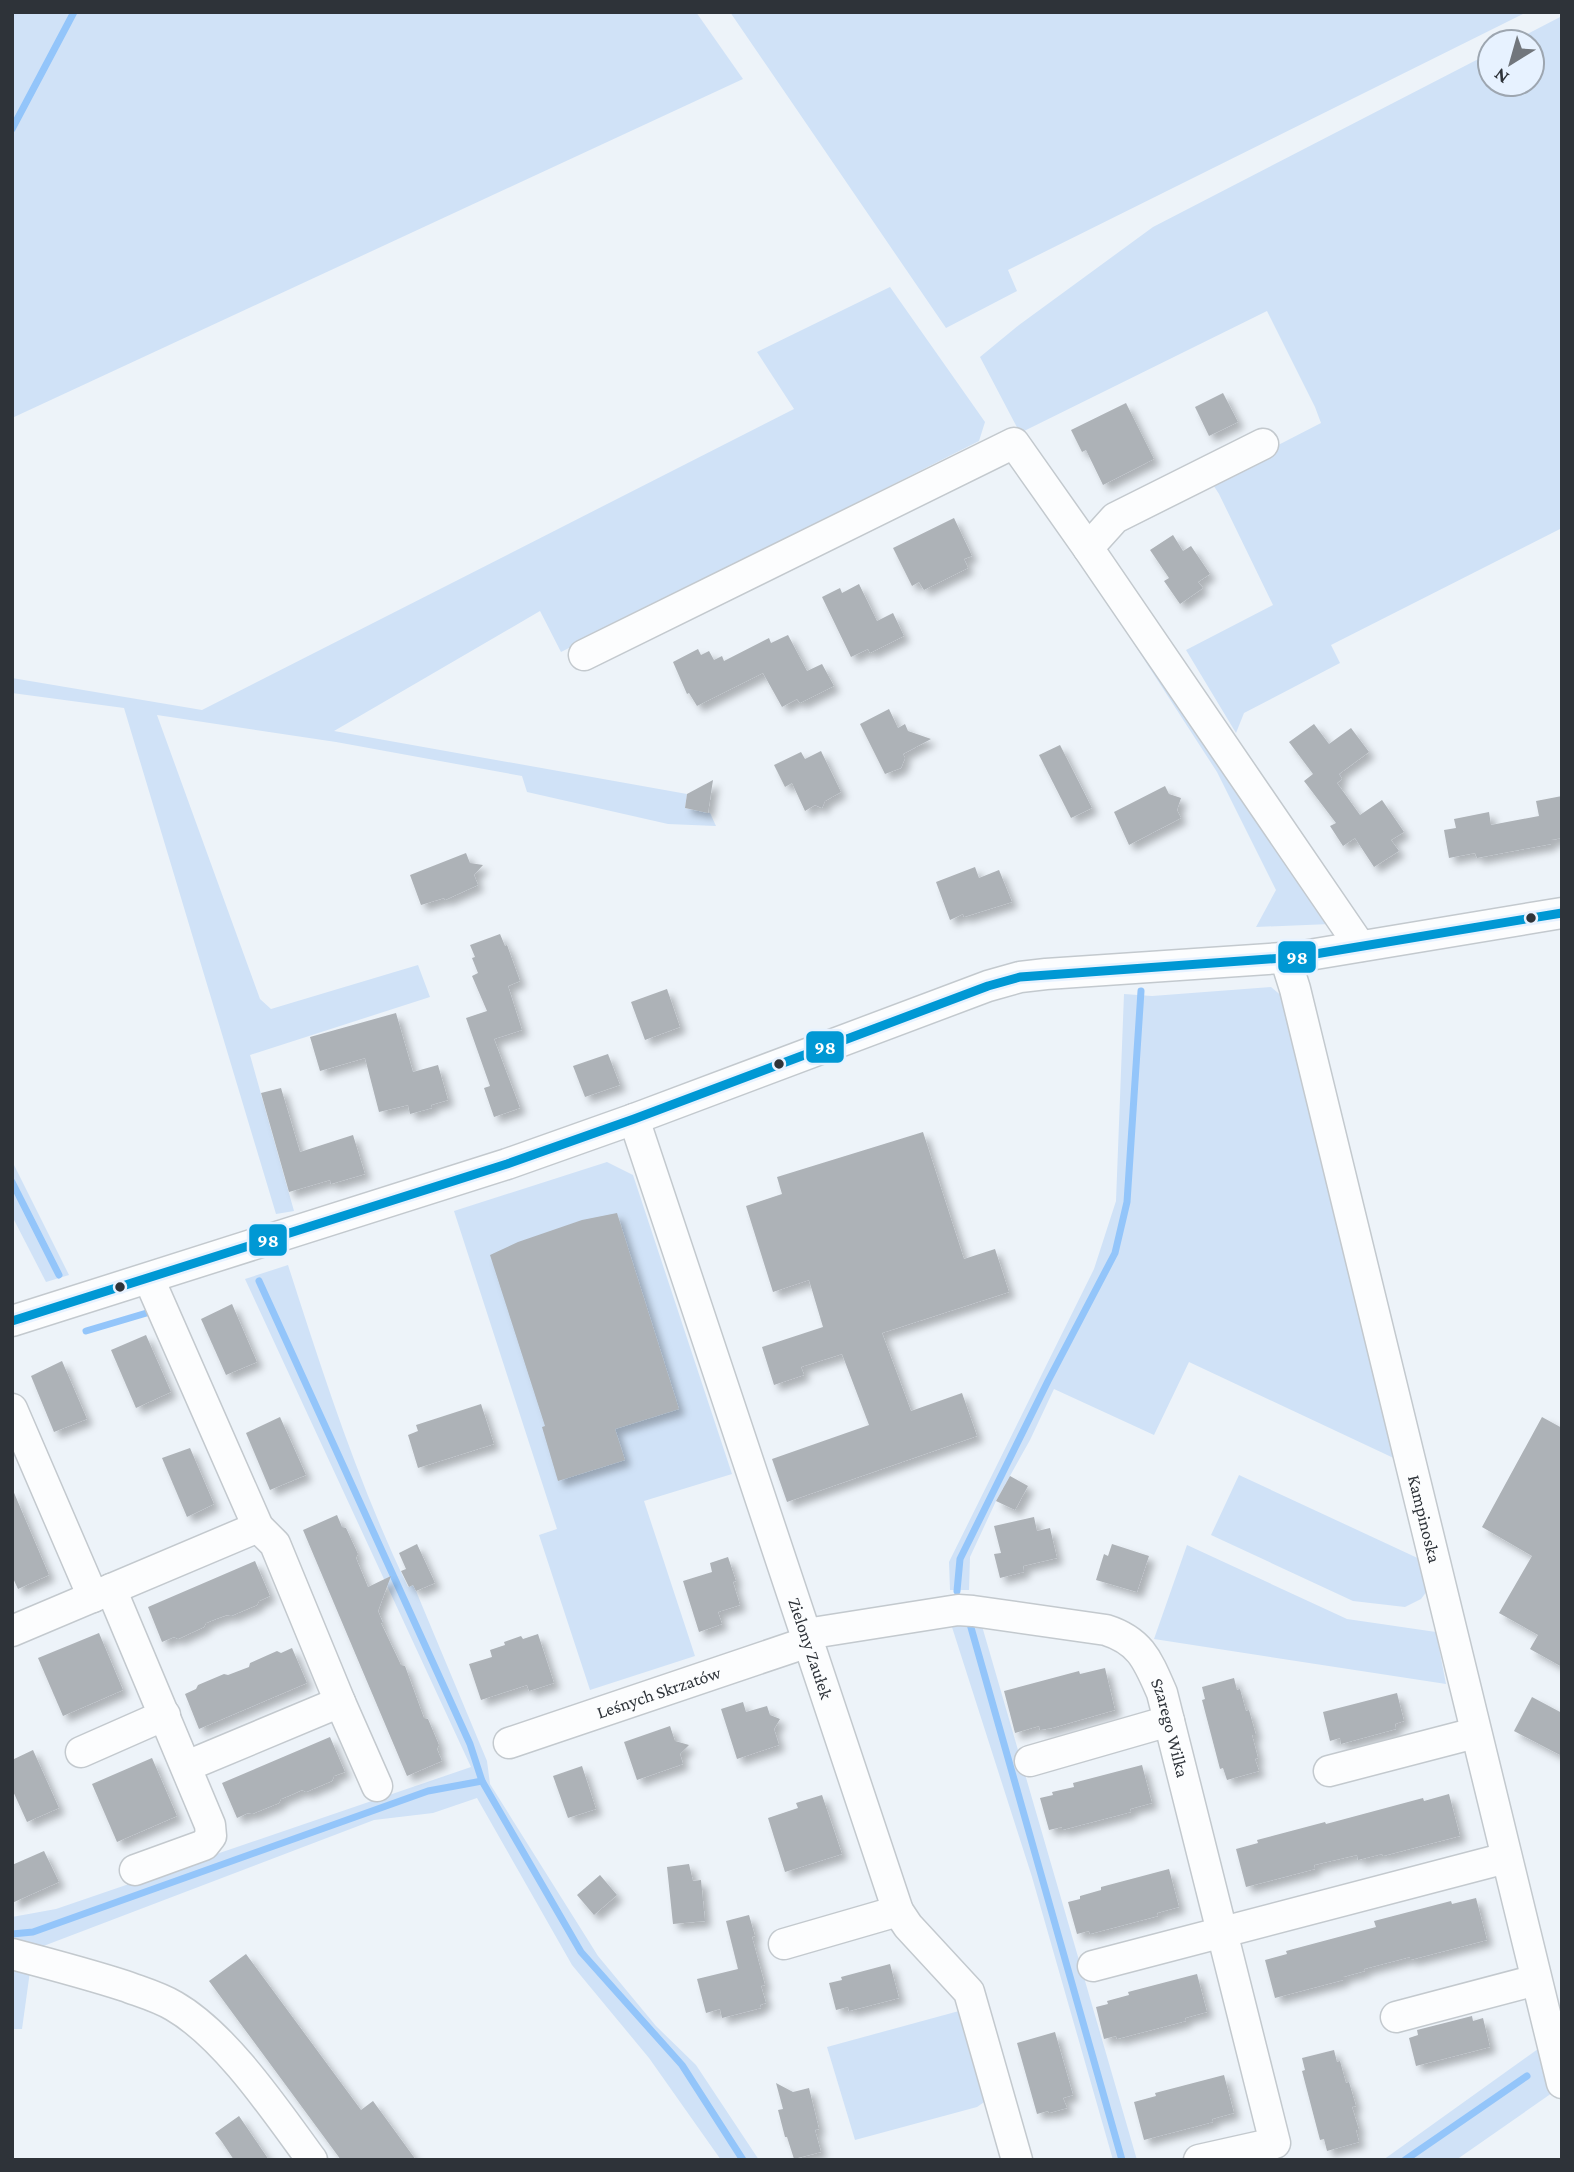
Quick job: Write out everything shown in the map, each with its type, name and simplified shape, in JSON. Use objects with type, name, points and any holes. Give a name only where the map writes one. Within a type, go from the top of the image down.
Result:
[{"type":"street","points":[[584,655],[1014,443],[1360,946]]},
{"type":"street","points":[[1088,548],[1115,519],[1262,444]]},
{"type":"street","points":[[12,1321],[507,1164],[975,991],[1020,977],[1285,957],[1562,913]]},
{"type":"street","name":"Kampinoska","points":[[1285,957],[1299,1003],[1562,2083]]},
{"type":"street","name":"Zielony Zaułek","points":[[634,1119],[898,1911],[908,1926],[969,1993],[1017,2160]]},
{"type":"street","points":[[149,1279],[258,1527],[275,1544],[377,1786]]},
{"type":"street","points":[[12,1409],[165,1715],[210,1825],[211,1836],[204,1845],[135,1870]]},
{"type":"street","points":[[12,1631],[258,1527]]},
{"type":"street","name":"Szarego Wilka","points":[[807,1638],[958,1610],[1106,1630],[1119,1634],[1148,1659],[1162,1693],[1275,2143],[1199,2160]]},
{"type":"street","name":"Leśnych Skrzatów","points":[[509,1743],[807,1638]]},
{"type":"street","points":[[187,1766],[340,1702]]},
{"type":"street","points":[[81,1752],[165,1715]]},
{"type":"street","points":[[1030,1761],[1169,1721]]},
{"type":"street","points":[[1329,1772],[1475,1733]]},
{"type":"street","points":[[1093,1966],[1506,1858]]},
{"type":"street","points":[[784,1944],[898,1911]]},
{"type":"street","points":[[12,1954],[74,1969],[174,2005],[204,2026],[227,2051],[276,2110],[312,2160]]},
{"type":"street","points":[[1396,2017],[1536,1980]]},
{"type":"shaded area","points":[[12,12],[696,12],[743,79],[12,418]]},
{"type":"shaded area","points":[[730,12],[1527,12],[1495,28],[1476,28],[1476,37],[1008,270],[1017,291],[946,328]]},
{"type":"shaded area","points":[[1562,16],[1562,528],[1331,645],[1340,663],[1244,713],[1236,733],[1186,650],[1273,605],[1210,480],[1321,423],[1267,311],[1020,433],[980,357],[1019,325],[1153,227],[1476,60],[1476,98],[1546,98],[1546,28],[1539,28]]},
{"type":"shaded area","points":[[890,287],[985,422],[979,441],[561,652],[540,611],[334,731],[687,794],[685,808],[710,813],[716,826],[668,824],[527,792],[522,776],[336,742],[157,715],[260,999],[271,1009],[418,965],[430,997],[250,1055],[294,1211],[276,1214],[124,708],[12,693],[12,678],[202,710],[794,409],[757,352]]},
{"type":"shaded area","points":[[1122,609],[1330,924],[1256,927],[1276,890],[1217,772],[1114,613]]},
{"type":"shaded area","points":[[1271,987],[1289,1002],[1400,1461],[1189,1362],[1154,1435],[1054,1389],[970,1557],[969,1590],[950,1590],[949,1562],[1094,1269],[1116,1201],[1124,994],[1152,996]]},
{"type":"shaded area","points":[[12,1161],[69,1275],[46,1282],[12,1216]]},
{"type":"shaded area","points":[[607,1162],[633,1175],[732,1474],[644,1501],[695,1656],[590,1690],[539,1535],[557,1529],[454,1211]]},
{"type":"shaded area","points":[[288,1265],[357,1468],[408,1587],[413,1585],[416,1591],[487,1761],[490,1784],[598,1956],[656,2026],[696,2065],[759,2160],[721,2160],[649,2058],[572,1965],[477,1798],[433,1813],[374,1820],[33,1950],[12,1948],[12,1917],[56,1909],[471,1767],[245,1279]]},
{"type":"shaded area","points":[[1239,1475],[1424,1561],[1430,1587],[1421,1599],[1405,1607],[1353,1601],[1211,1535]]},
{"type":"shaded area","points":[[1187,1545],[1347,1619],[1436,1632],[1446,1684],[1154,1639]]},
{"type":"shaded area","points":[[951,1624],[982,1626],[1137,2160],[1113,2160],[1032,1877]]},
{"type":"shaded area","points":[[12,1960],[31,1964],[22,2029],[12,2029]]},
{"type":"shaded area","points":[[959,2011],[987,2100],[977,2107],[855,2140],[827,2047]]},
{"type":"shaded area","points":[[1538,2049],[1552,2093],[1456,2160],[1383,2160]]},
{"type":"building","points":[[1223,393],[1238,422],[1209,436],[1195,407]]},
{"type":"building","points":[[1126,403],[1154,459],[1103,485],[1086,450],[1082,452],[1071,430]]},
{"type":"building","points":[[954,518],[972,556],[964,559],[968,568],[924,590],[919,582],[912,586],[893,548]]},
{"type":"building","points":[[1173,535],[1183,551],[1191,546],[1210,574],[1198,582],[1203,588],[1180,604],[1164,581],[1169,578],[1150,550]]},
{"type":"building","points":[[859,584],[877,621],[893,613],[904,636],[870,653],[868,649],[851,657],[822,597],[840,588],[842,593]]},
{"type":"building","points":[[788,635],[807,671],[822,664],[834,686],[800,703],[797,699],[782,707],[763,673],[697,706],[689,693],[687,694],[673,662],[698,649],[701,655],[709,651],[714,660],[722,656],[724,661],[769,638],[771,643]]},
{"type":"building","points":[[889,709],[898,728],[905,724],[908,731],[931,739],[903,754],[905,758],[901,768],[885,774],[860,724]]},
{"type":"building","points":[[1314,724],[1329,744],[1351,728],[1369,752],[1339,774],[1342,779],[1337,783],[1360,815],[1382,800],[1404,832],[1391,840],[1399,851],[1374,867],[1355,838],[1343,846],[1330,826],[1336,823],[1304,781],[1313,774],[1289,742]]},
{"type":"building","points":[[1060,745],[1092,808],[1071,818],[1039,755]]},
{"type":"building","points":[[821,751],[841,792],[825,801],[822,808],[815,805],[805,811],[792,783],[785,787],[774,765],[801,752],[805,759]]},
{"type":"building","points":[[713,780],[708,813],[685,808],[687,794]]},
{"type":"building","points":[[1165,786],[1169,794],[1181,798],[1177,810],[1181,818],[1129,845],[1114,812]]},
{"type":"building","points":[[1562,796],[1562,838],[1551,840],[1551,844],[1477,858],[1475,853],[1449,858],[1444,830],[1456,828],[1454,819],[1489,812],[1491,825],[1539,816],[1536,801]]},
{"type":"building","points":[[466,853],[470,863],[483,865],[474,875],[478,885],[445,900],[444,898],[421,905],[410,875]]},
{"type":"building","points":[[975,867],[979,878],[999,870],[1012,902],[964,917],[963,914],[950,920],[936,882]]},
{"type":"building","points":[[500,934],[505,946],[507,945],[520,981],[508,986],[522,1030],[494,1039],[520,1108],[494,1117],[484,1088],[490,1086],[466,1018],[487,1011],[472,976],[478,973],[470,945]]},
{"type":"building","points":[[667,989],[680,1027],[645,1040],[631,1002]]},
{"type":"building","points":[[396,1013],[413,1072],[438,1065],[448,1100],[410,1114],[408,1105],[379,1112],[365,1058],[320,1071],[310,1037]]},
{"type":"building","points":[[608,1054],[620,1085],[585,1097],[573,1066]]},
{"type":"building","points":[[281,1088],[300,1152],[353,1135],[365,1174],[331,1184],[330,1180],[289,1192],[261,1093]]},
{"type":"building","points":[[923,1132],[964,1259],[995,1249],[1009,1292],[882,1333],[911,1411],[962,1393],[977,1436],[787,1502],[772,1459],[869,1425],[842,1354],[801,1367],[804,1375],[774,1385],[762,1347],[823,1327],[809,1280],[773,1292],[746,1206],[782,1194],[777,1177]]},
{"type":"building","points":[[617,1213],[679,1409],[615,1429],[625,1460],[558,1481],[542,1427],[545,1426],[490,1255],[518,1242],[582,1220]]},
{"type":"building","points":[[232,1304],[257,1362],[226,1375],[201,1319]]},
{"type":"building","points":[[146,1335],[171,1392],[136,1408],[111,1350]]},
{"type":"building","points":[[62,1361],[87,1419],[54,1432],[31,1376]]},
{"type":"building","points":[[481,1404],[494,1444],[418,1468],[408,1435],[418,1431],[416,1425]]},
{"type":"building","points":[[280,1417],[306,1475],[270,1490],[246,1433]]},
{"type":"building","points":[[1542,1417],[1562,1428],[1562,1667],[1530,1649],[1538,1635],[1499,1613],[1532,1556],[1482,1527]]},
{"type":"building","points":[[190,1448],[214,1504],[187,1517],[162,1458]]},
{"type":"building","points":[[1010,1476],[1028,1486],[1015,1510],[996,1501]]},
{"type":"building","points":[[12,1488],[49,1575],[18,1589],[12,1576]]},
{"type":"building","points":[[337,1515],[358,1554],[356,1558],[368,1587],[391,1576],[378,1611],[381,1623],[401,1665],[405,1666],[424,1718],[428,1719],[439,1745],[437,1749],[442,1761],[407,1776],[303,1530]]},
{"type":"building","points":[[1034,1517],[1037,1531],[1050,1528],[1057,1558],[1023,1566],[1024,1572],[1000,1578],[994,1554],[1001,1553],[994,1526]]},
{"type":"building","points":[[417,1544],[435,1583],[416,1591],[413,1585],[409,1587],[401,1571],[406,1569],[399,1553]]},
{"type":"building","points":[[1112,1544],[1149,1556],[1137,1592],[1096,1580],[1104,1554],[1108,1556]]},
{"type":"building","points":[[728,1557],[740,1605],[718,1612],[722,1624],[699,1632],[683,1581],[712,1572],[710,1563]]},
{"type":"building","points":[[255,1561],[270,1596],[259,1601],[257,1605],[206,1623],[204,1627],[178,1639],[174,1637],[162,1642],[148,1607]]},
{"type":"building","points":[[99,1633],[123,1690],[63,1716],[38,1658]]},
{"type":"building","points":[[538,1634],[554,1683],[529,1691],[527,1685],[481,1700],[469,1664],[492,1657],[490,1650],[505,1645],[504,1642]]},
{"type":"building","points":[[292,1648],[307,1683],[199,1729],[185,1694],[196,1689],[198,1685],[249,1667],[250,1663],[277,1651],[281,1653]]},
{"type":"building","points":[[1105,1668],[1115,1710],[1052,1728],[1040,1730],[1039,1726],[1015,1733],[1004,1691],[1079,1671],[1080,1674]]},
{"type":"building","points":[[1234,1678],[1246,1711],[1249,1710],[1256,1735],[1252,1735],[1259,1771],[1227,1780],[1223,1768],[1220,1769],[1202,1700],[1205,1699],[1202,1687]]},
{"type":"building","points":[[1397,1693],[1404,1721],[1395,1724],[1396,1729],[1341,1744],[1340,1738],[1330,1741],[1323,1712]]},
{"type":"building","points":[[1532,1697],[1562,1713],[1562,1756],[1514,1731]]},
{"type":"building","points":[[743,1702],[746,1712],[767,1706],[770,1715],[780,1719],[774,1729],[779,1745],[737,1759],[721,1709]]},
{"type":"building","points":[[670,1726],[675,1741],[689,1745],[680,1754],[683,1764],[637,1780],[624,1742]]},
{"type":"building","points":[[330,1737],[345,1772],[334,1776],[332,1781],[306,1792],[302,1790],[281,1799],[279,1803],[237,1818],[222,1783]]},
{"type":"building","points":[[33,1750],[59,1808],[27,1822],[12,1789],[12,1760]]},
{"type":"building","points":[[152,1758],[177,1816],[117,1842],[92,1784]]},
{"type":"building","points":[[1142,1765],[1152,1803],[1130,1809],[1131,1812],[1062,1830],[1062,1827],[1049,1830],[1040,1798],[1074,1787],[1073,1783]]},
{"type":"building","points":[[582,1766],[596,1809],[568,1818],[553,1776]]},
{"type":"building","points":[[1449,1794],[1460,1836],[1383,1856],[1382,1854],[1358,1860],[1357,1855],[1314,1865],[1315,1869],[1246,1887],[1236,1849],[1258,1843],[1257,1840],[1325,1822],[1326,1824],[1423,1798],[1424,1801]]},
{"type":"building","points":[[822,1795],[842,1854],[785,1872],[768,1818],[798,1808],[796,1803]]},
{"type":"building","points":[[44,1851],[59,1882],[12,1903],[12,1865]]},
{"type":"building","points":[[689,1864],[693,1881],[701,1880],[705,1921],[673,1924],[667,1867]]},
{"type":"building","points":[[1169,1869],[1179,1907],[1157,1913],[1158,1916],[1090,1934],[1089,1931],[1077,1934],[1068,1902],[1101,1890],[1101,1887]]},
{"type":"building","points":[[600,1875],[617,1895],[594,1915],[577,1895]]},
{"type":"building","points":[[1476,1898],[1487,1940],[1364,1969],[1365,1971],[1343,1977],[1343,1980],[1275,1998],[1265,1960],[1287,1954],[1286,1951],[1376,1927],[1374,1921],[1451,1901],[1452,1904]]},
{"type":"building","points":[[749,1915],[765,1985],[761,1986],[766,2003],[760,2005],[761,2008],[722,2018],[720,2009],[706,2013],[697,1979],[738,1969],[726,1921]]},
{"type":"building","points":[[246,1954],[361,2110],[373,2101],[416,2160],[341,2160],[209,1981]]},
{"type":"building","points":[[890,1964],[899,1998],[849,2011],[848,2007],[836,2010],[829,1983],[842,1980],[841,1977]]},
{"type":"building","points":[[1197,1974],[1207,2012],[1185,2018],[1186,2021],[1117,2039],[1116,2036],[1104,2039],[1096,2007],[1129,1995],[1128,1992]]},
{"type":"building","points":[[1472,2016],[1473,2021],[1483,2018],[1490,2047],[1416,2066],[1409,2038],[1418,2035],[1417,2030]]},
{"type":"building","points":[[1055,2032],[1073,2095],[1063,2098],[1067,2108],[1037,2114],[1017,2043]]},
{"type":"building","points":[[1334,2050],[1346,2083],[1349,2082],[1356,2106],[1352,2107],[1359,2130],[1356,2130],[1359,2142],[1327,2151],[1324,2139],[1320,2140],[1302,2071],[1305,2070],[1302,2058]]},
{"type":"building","points":[[1224,2075],[1234,2113],[1212,2119],[1213,2122],[1144,2140],[1134,2102],[1156,2096],[1155,2093]]},
{"type":"building","points":[[776,2083],[793,2092],[809,2088],[819,2129],[815,2130],[821,2152],[794,2159],[778,2110],[783,2109]]},
{"type":"building","points":[[239,2116],[269,2160],[234,2160],[215,2133]]},
{"type":"waterway","points":[[12,129],[74,12]]},
{"type":"waterway","points":[[957,1591],[960,1559],[1115,1253],[1127,1202],[1141,991]]},
{"type":"waterway","points":[[12,1182],[59,1275]]},
{"type":"waterway","points":[[259,1281],[470,1744],[482,1781],[581,1952],[682,2065],[743,2160]]},
{"type":"waterway","points":[[86,1331],[150,1312]]},
{"type":"waterway","points":[[970,1624],[1122,2160]]},
{"type":"waterway","points":[[12,1934],[33,1932],[428,1791],[482,1781]]},
{"type":"waterway","points":[[1405,2160],[1527,2076]]},
{"type":"transit line","name":"98","points":[[12,1321],[507,1164],[988,986],[1020,977],[1297,957],[1562,913]]}]
